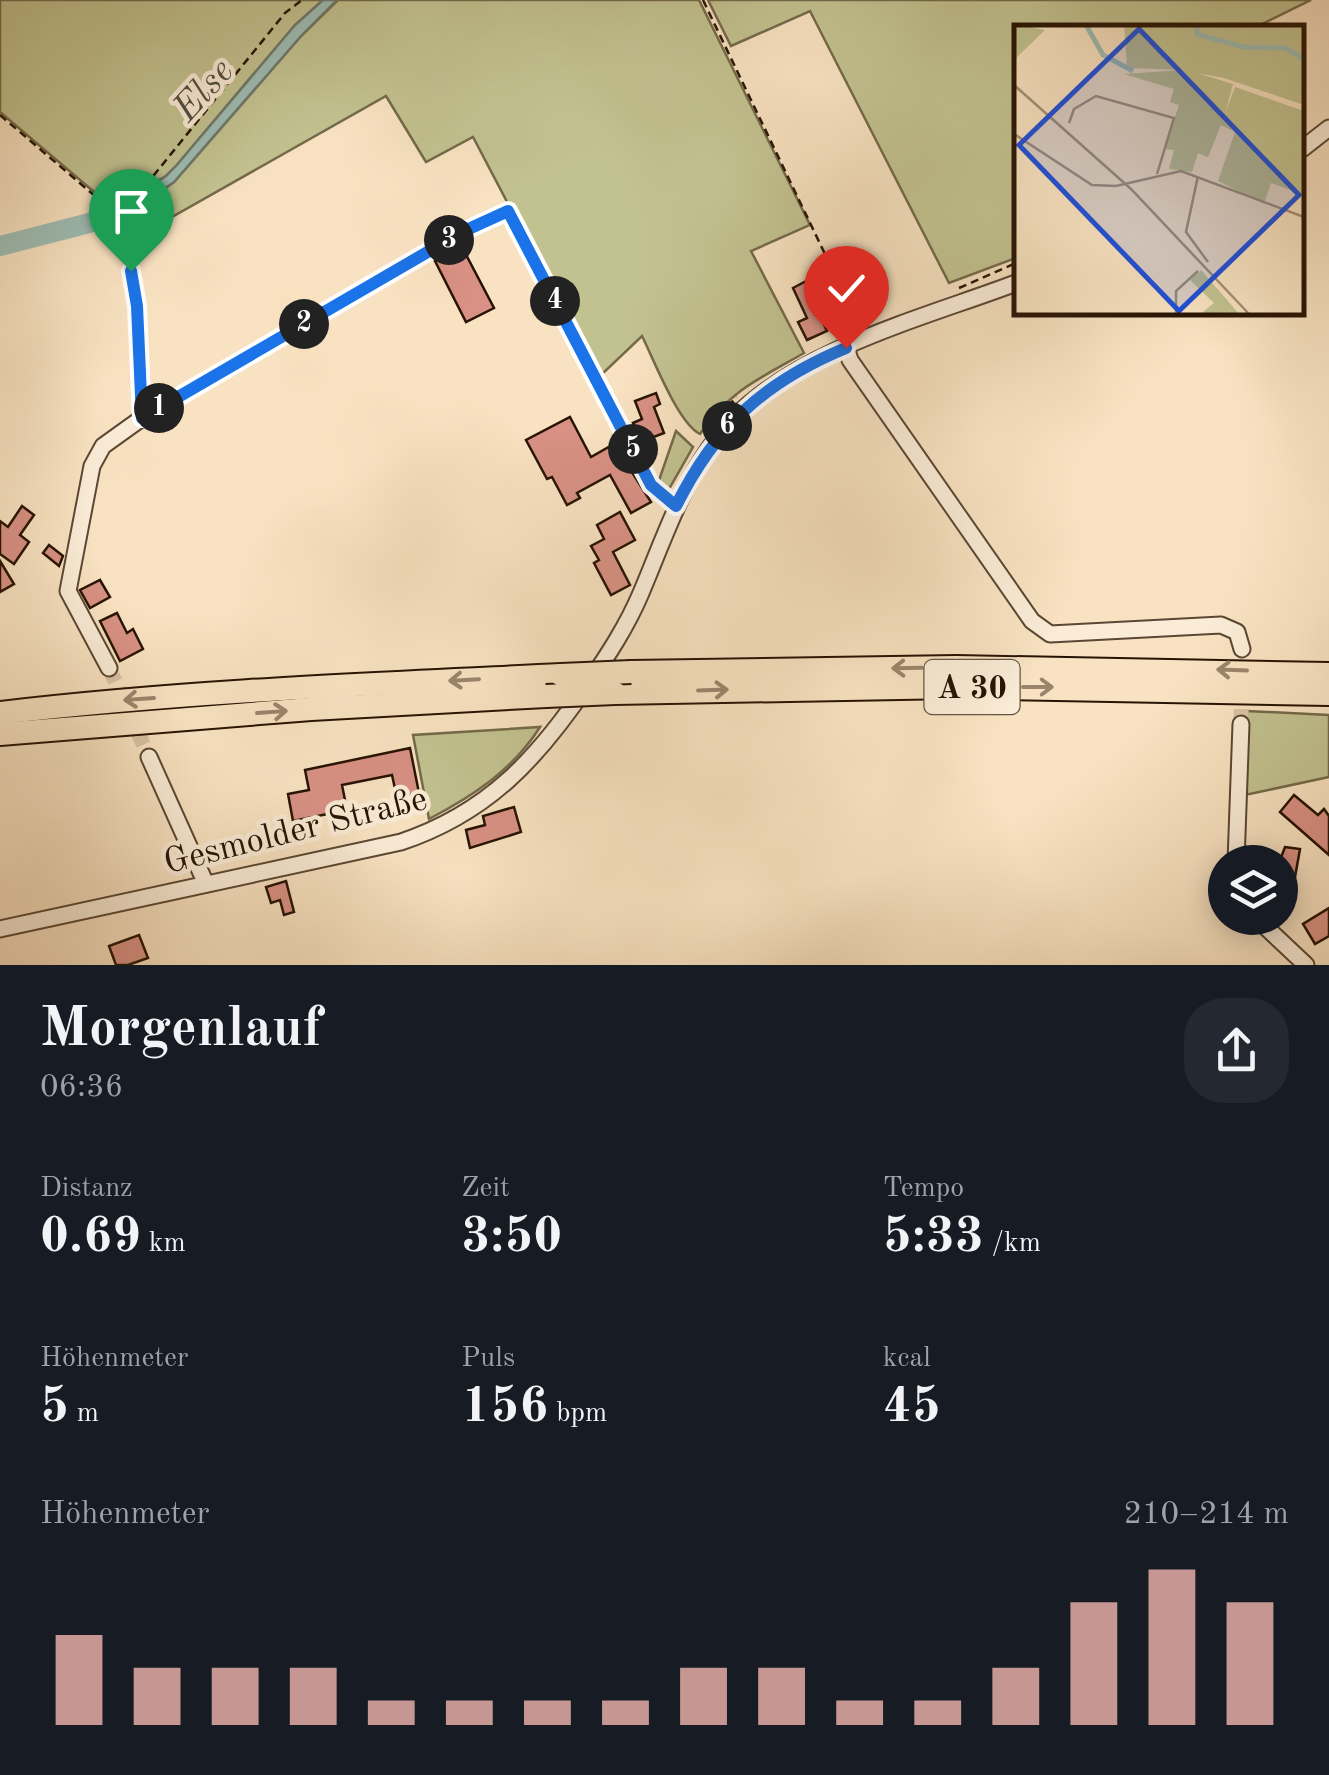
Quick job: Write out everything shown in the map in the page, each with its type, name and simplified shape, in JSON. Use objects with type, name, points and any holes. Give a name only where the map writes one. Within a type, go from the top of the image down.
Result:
[{"type":"highway","name":"A 30","points":[[0,713],[291,689],[630,672],[956,667],[1329,674]]},
{"type":"highway","name":"A 30","points":[[0,734],[312,709],[615,693],[1010,687],[1329,694]]},
{"type":"street","points":[[1304,147],[1329,128]]},
{"type":"street","points":[[108,668],[68,590],[92,466],[103,446],[142,418],[462,232],[508,211],[651,485],[676,506]]},
{"type":"street","name":"Gesmolder Straße","points":[[0,928],[401,842],[458,818],[504,785],[550,738],[618,640],[676,506],[708,449],[748,405],[810,362],[1014,284]]},
{"type":"street","points":[[846,348],[850,360],[1032,621],[1050,634],[1221,625],[1236,632],[1242,649]]},
{"type":"street","points":[[1236,845],[1240,724]]},
{"type":"street","points":[[149,757],[206,884]]},
{"type":"street","points":[[1274,935],[1306,965]]},
{"type":"path","points":[[108,206],[154,175],[285,12],[302,0]]},
{"type":"path","points":[[703,0],[865,340]]},
{"type":"path","points":[[0,115],[108,206],[131,271],[137,306],[142,418]]},
{"type":"green space","points":[[0,0],[323,0],[295,25],[166,176],[113,208],[0,112]]},
{"type":"green space","points":[[338,0],[699,0],[810,225],[751,251],[804,353],[734,396],[700,434],[675,404],[642,336],[599,377],[473,137],[426,162],[386,96],[126,243],[118,221],[174,182],[301,36]]},
{"type":"green space","points":[[708,0],[1311,0],[1260,25],[1014,25],[1014,259],[949,283],[810,11],[731,46]]},
{"type":"green space","points":[[676,431],[693,447],[669,489],[657,486]]},
{"type":"green space","points":[[1247,711],[1329,715],[1329,777],[1245,795]]},
{"type":"green space","points":[[540,727],[491,780],[429,819],[413,735]]},
{"type":"water","points":[[323,0],[337,0],[174,182],[118,221],[113,208],[166,176],[295,25]]},
{"type":"building","points":[[462,247],[494,308],[466,322],[435,261]]},
{"type":"building","points":[[814,277],[824,297],[813,302],[827,331],[807,340],[798,322],[807,318],[793,288]]},
{"type":"building","points":[[656,393],[660,404],[654,407],[664,433],[641,442],[633,423],[642,419],[635,401]]},
{"type":"building","points":[[570,417],[591,457],[614,444],[651,502],[631,513],[610,475],[577,493],[580,498],[567,505],[552,477],[547,479],[526,440]]},
{"type":"building","points":[[22,506],[34,515],[20,535],[29,542],[14,564],[0,554],[0,521],[8,527]]},
{"type":"building","points":[[620,512],[635,540],[613,552],[630,585],[611,595],[594,563],[599,560],[591,546],[604,539],[597,525]]},
{"type":"building","points":[[49,545],[63,556],[59,566],[43,553]]},
{"type":"building","points":[[0,561],[14,584],[0,592]]},
{"type":"building","points":[[100,580],[110,597],[90,608],[80,590]]},
{"type":"building","points":[[117,613],[127,633],[133,629],[143,649],[120,661],[100,621]]},
{"type":"building","points":[[410,748],[419,793],[397,798],[392,775],[342,785],[347,810],[293,821],[288,794],[309,790],[305,770]]},
{"type":"building","points":[[1294,795],[1318,815],[1324,809],[1329,816],[1329,855],[1280,812]]},
{"type":"building","points":[[514,807],[521,832],[470,848],[466,830],[485,825],[483,816]]},
{"type":"building","points":[[286,881],[294,912],[284,915],[280,900],[271,903],[266,887]]},
{"type":"building","points":[[1329,908],[1329,936],[1315,944],[1303,924]]},
{"type":"building","points":[[139,935],[148,958],[116,965],[109,946]]},
{"type":"waterway","name":"Else","points":[[0,246],[97,221],[139,198]]},
{"type":"tunnel","points":[[1241,724],[1242,649]]},
{"type":"tunnel","points":[[109,668],[149,757]]},
{"type":"route","points":[[131,271],[137,306],[142,418],[462,232],[508,211],[651,485],[676,506],[708,449],[748,405],[810,362],[846,348]]}]
